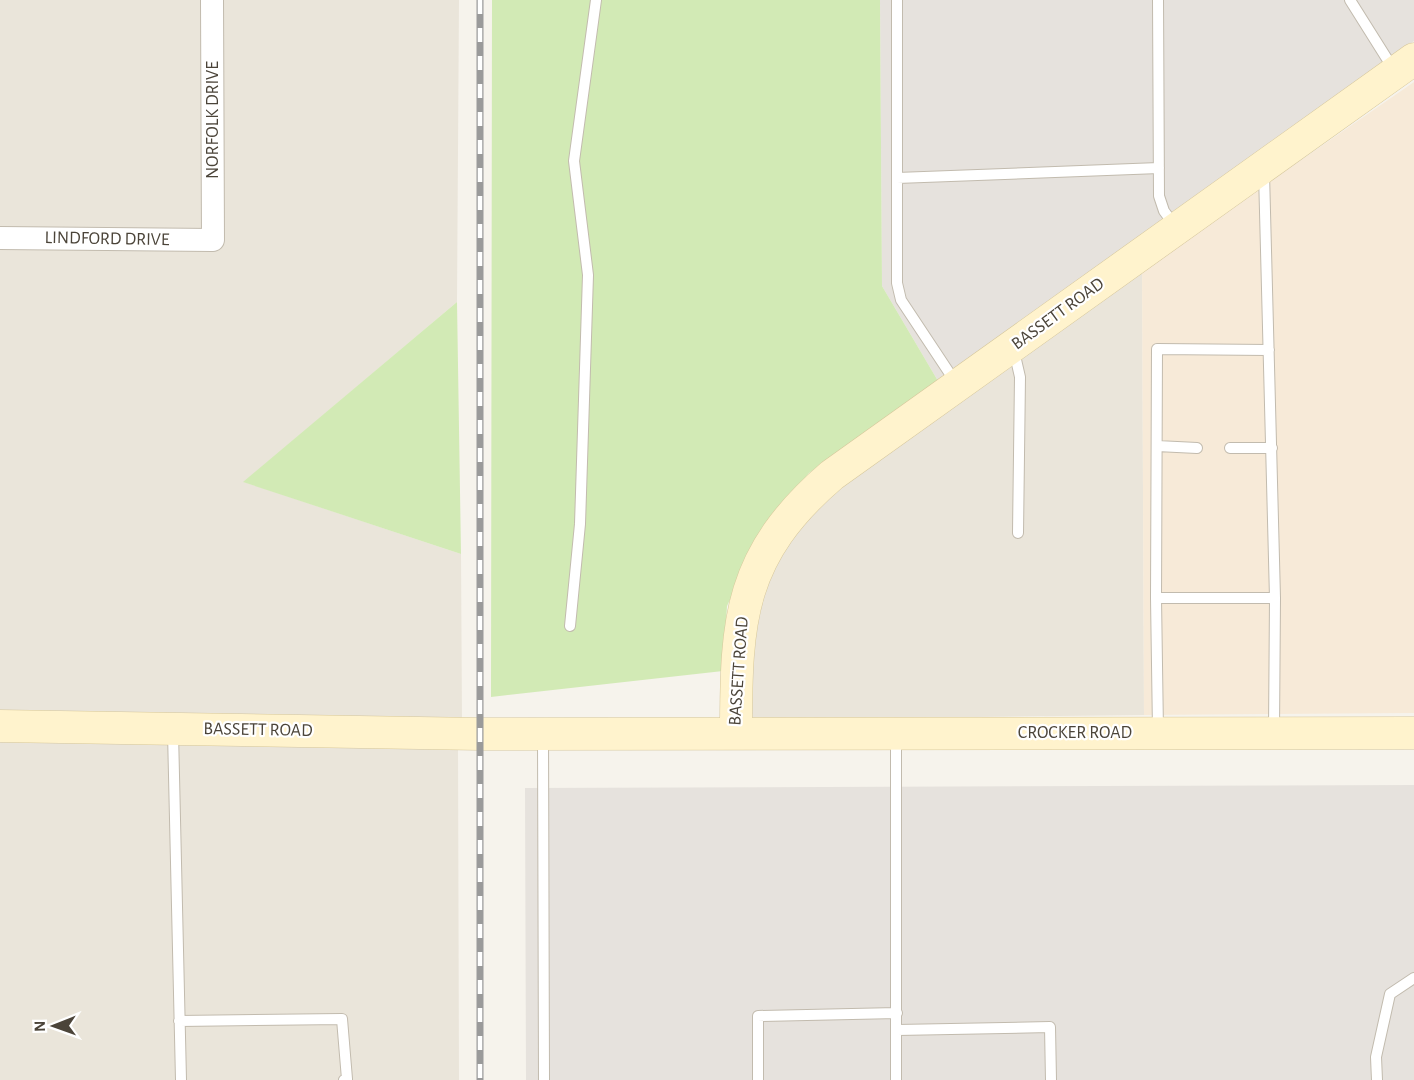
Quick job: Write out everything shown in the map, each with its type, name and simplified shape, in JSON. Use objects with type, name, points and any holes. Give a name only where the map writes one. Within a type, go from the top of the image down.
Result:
[{"type":"main road","name":"BASSETT ROAD","points":[[0,726],[543,734],[736,733],[736,664],[741,620],[752,582],[777,535],[807,499],[832,476],[957,385],[1405,66]]},
{"type":"main road","name":"CROCKER ROAD","points":[[736,733],[1414,733]]},
{"type":"street","name":"NORFOLK DRIVE","points":[[212,0],[213,240]]},
{"type":"street","name":"LINDFORD DRIVE","points":[[0,238],[213,240]]},
{"type":"lane","points":[[570,626],[580,524],[588,275],[574,161],[596,0]]},
{"type":"lane","points":[[897,0],[897,283],[901,300],[957,385]]},
{"type":"lane","points":[[1158,0],[1161,202],[1164,211],[1177,228]]},
{"type":"lane","points":[[1350,0],[1405,66]]},
{"type":"lane","points":[[1264,166],[1275,598],[1274,733]]},
{"type":"lane","points":[[897,178],[1159,168]]},
{"type":"lane","points":[[1013,346],[1020,377],[1018,533]]},
{"type":"lane","points":[[1158,733],[1157,349],[1269,350]]},
{"type":"lane","points":[[1157,446],[1197,448]]},
{"type":"lane","points":[[1230,448],[1272,448]]},
{"type":"lane","points":[[1156,598],[1275,598]]},
{"type":"lane","points":[[173,729],[181,1080]]},
{"type":"lane","points":[[896,733],[897,1080]]},
{"type":"lane","points":[[543,734],[544,1080]]},
{"type":"lane","points":[[1377,1080],[1376,1057],[1390,994],[1414,978]]},
{"type":"lane","points":[[758,1080],[758,1016],[897,1013]]},
{"type":"lane","points":[[179,1021],[342,1019],[347,1079],[345,1080]]},
{"type":"lane","points":[[897,1030],[1050,1027],[1051,1080]]},
{"type":"shaded area","points":[[0,0],[459,0],[457,302],[244,482],[461,554],[462,722],[0,714]]},
{"type":"shaded area","points":[[880,0],[1414,0],[1414,41],[938,381],[882,286]]},
{"type":"shaded area","points":[[1414,82],[1414,713],[1144,715],[1142,270]]},
{"type":"shaded area","points":[[1142,270],[1144,715],[748,720],[760,585],[799,523],[836,482]]},
{"type":"shaded area","points":[[0,739],[458,747],[459,1080],[0,1080]]},
{"type":"shaded area","points":[[1414,785],[1414,1080],[526,1080],[525,788]]},
{"type":"green space","points":[[492,0],[880,0],[882,286],[938,381],[809,473],[764,529],[727,606],[723,671],[491,697]]},
{"type":"green space","points":[[457,302],[461,554],[243,482]]},
{"type":"railway","points":[[480,0],[480,1080]]}]
